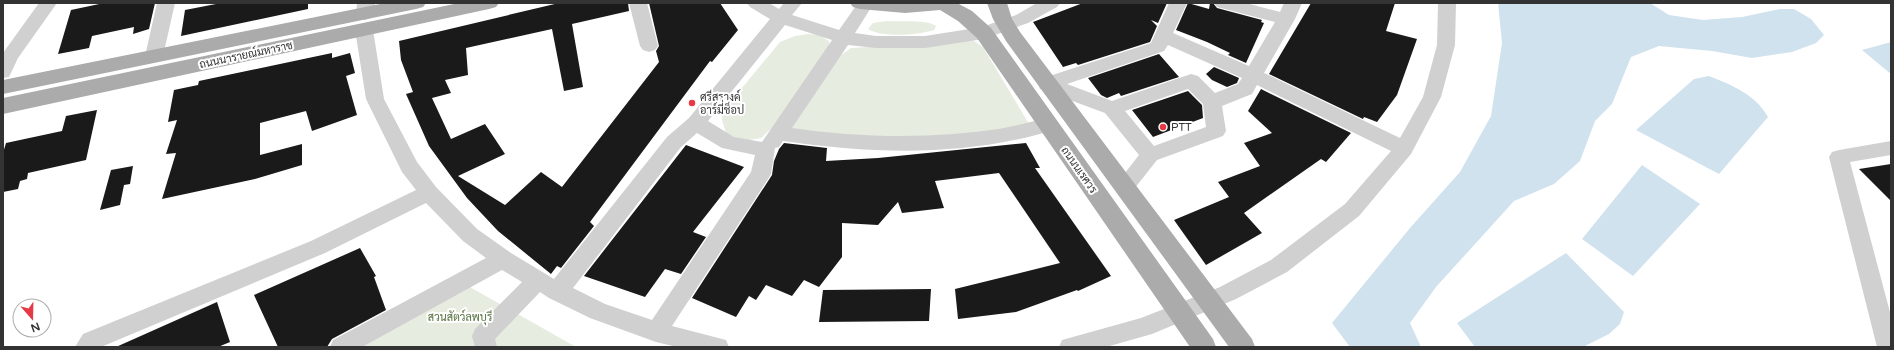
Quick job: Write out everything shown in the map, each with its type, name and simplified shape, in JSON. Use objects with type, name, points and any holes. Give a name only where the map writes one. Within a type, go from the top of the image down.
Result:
[{"type":"main road","name":"ถนนนารายณ์มหาราช","points":[[3,106],[416,3]]},
{"type":"main road","name":"ถนนนารายณ์มหาราช","points":[[3,87],[154,56],[365,16],[489,3]]},
{"type":"main road","points":[[863,4],[905,7],[945,3]]},
{"type":"main road","name":"ถนนนเรศวร","points":[[945,3],[965,16],[984,33],[1204,347]]},
{"type":"main road","points":[[997,3],[998,9],[1007,25],[1047,84],[1243,347]]},
{"type":"street","points":[[3,72],[10,56],[48,3]]},
{"type":"street","points":[[154,56],[166,3]]},
{"type":"street","points":[[638,3],[649,46]]},
{"type":"street","points":[[756,3],[781,18],[844,38],[876,42],[925,42],[984,33],[1022,19],[1051,3]]},
{"type":"street","points":[[558,292],[674,142],[696,123],[793,3]]},
{"type":"street","points":[[1047,84],[1158,47],[1178,3]]},
{"type":"street","points":[[1212,102],[1245,89],[1290,11],[1223,3]]},
{"type":"street","points":[[1070,347],[1144,327],[1210,302],[1279,266],[1352,210],[1404,149],[1432,97],[1446,45],[1447,3]]},
{"type":"street","points":[[656,332],[761,174],[766,150],[780,133],[844,38],[863,4]]},
{"type":"street","points":[[365,16],[375,99],[409,168],[428,193],[470,234],[503,259],[538,281],[598,311],[656,332],[680,343],[718,347]]},
{"type":"street","points":[[1164,36],[1253,75],[1404,149]]},
{"type":"street","points":[[1112,108],[1191,81],[1212,102],[1216,131],[1150,155],[1124,187]]},
{"type":"street","points":[[1047,84],[1112,108],[1150,155]]},
{"type":"street","points":[[696,123],[729,143],[766,150]]},
{"type":"street","points":[[780,133],[818,140],[883,145],[935,143],[992,137],[1047,125]]},
{"type":"street","points":[[1888,347],[1839,156],[1891,148]]},
{"type":"street","points":[[86,347],[91,341],[318,247],[428,193]]},
{"type":"street","points":[[341,347],[503,259]]},
{"type":"street","points":[[486,347],[483,336],[505,316],[519,298],[538,281]]},
{"type":"green space","points":[[886,21],[926,22],[936,26],[934,30],[927,32],[901,35],[882,34],[868,29],[873,23]]},
{"type":"green space","points":[[808,34],[819,35],[829,41],[829,55],[775,125],[761,138],[743,141],[726,133],[722,120],[722,112],[780,42],[795,36]]},
{"type":"green space","points":[[974,41],[983,47],[1029,124],[989,132],[881,140],[790,128],[840,56],[851,48]]},
{"type":"green space","name":"สวนสัตว์ลพบุรี","points":[[461,282],[576,347],[346,347]]},
{"type":"water","points":[[1498,3],[1650,3],[1669,15],[1703,20],[1742,17],[1780,9],[1794,9],[1811,19],[1824,35],[1816,43],[1792,52],[1752,58],[1712,51],[1659,46],[1631,57],[1612,104],[1595,121],[1580,161],[1554,184],[1514,201],[1436,287],[1410,323],[1421,347],[1350,347],[1332,323],[1410,228],[1460,172],[1491,116],[1502,43]]},
{"type":"water","points":[[1891,42],[1891,74],[1862,50]]},
{"type":"water","points":[[1709,76],[1743,92],[1763,109],[1768,117],[1719,174],[1636,130],[1694,79]]},
{"type":"water","points":[[1642,165],[1700,204],[1633,276],[1582,239]]},
{"type":"water","points":[[1566,253],[1624,312],[1620,324],[1609,334],[1583,347],[1475,347],[1457,323]]},
{"type":"building","points":[[104,3],[155,3],[149,29],[133,34],[134,27],[92,36],[89,48],[58,54],[71,10]]},
{"type":"building","points":[[221,3],[308,3],[308,9],[181,36],[185,10]]},
{"type":"building","points":[[559,3],[628,3],[629,11],[572,24],[583,87],[564,91],[552,29],[466,48],[468,75],[445,80],[451,93],[432,98],[451,139],[485,124],[505,154],[458,176],[505,205],[541,172],[562,187],[659,62],[656,51],[659,46],[649,3],[720,3],[738,30],[712,62],[710,61],[590,222],[594,226],[561,268],[557,266],[551,274],[498,231],[467,198],[429,146],[406,94],[413,92],[401,60],[399,41]]},
{"type":"building","points":[[1083,3],[1167,3],[1158,23],[1151,20],[1157,26],[1150,42],[1078,65],[1076,63],[1063,67],[1033,22]]},
{"type":"building","points":[[1188,3],[1209,9],[1210,3],[1213,3],[1217,8],[1262,20],[1261,22],[1264,23],[1246,63],[1228,55],[1230,53],[1207,42],[1176,30]]},
{"type":"building","points":[[1311,3],[1395,3],[1386,31],[1417,39],[1397,95],[1377,122],[1364,117],[1363,119],[1269,74]]},
{"type":"building","points":[[332,53],[332,58],[350,53],[355,73],[346,76],[357,115],[312,131],[306,111],[260,123],[260,155],[302,144],[302,165],[255,179],[162,199],[176,153],[166,154],[177,120],[168,122],[174,90],[198,85],[199,81]]},
{"type":"building","points":[[1159,54],[1179,77],[1121,96],[1119,93],[1107,98],[1101,95],[1088,78]]},
{"type":"building","points":[[1214,67],[1239,78],[1237,83],[1227,87],[1212,80],[1206,74]]},
{"type":"building","points":[[1261,89],[1351,133],[1326,162],[1321,159],[1244,213],[1262,233],[1206,265],[1174,220],[1229,197],[1218,182],[1260,166],[1244,143],[1272,133],[1248,111]]},
{"type":"building","points":[[1188,91],[1202,105],[1203,118],[1153,137],[1132,110]]},
{"type":"building","points":[[97,110],[86,160],[28,173],[27,179],[20,181],[18,189],[3,192],[3,153],[6,143],[62,131],[66,116]]},
{"type":"building","points":[[784,143],[827,148],[826,161],[878,158],[1026,143],[1040,168],[1035,168],[1111,276],[1078,291],[1077,290],[1016,312],[958,319],[955,289],[1060,263],[999,173],[935,181],[944,208],[902,213],[898,202],[878,225],[842,223],[842,257],[819,287],[804,280],[792,296],[766,285],[756,300],[749,296],[736,317],[692,298],[772,175],[774,161],[779,149]]},
{"type":"building","points":[[686,145],[744,167],[693,232],[706,237],[681,274],[665,269],[645,297],[584,276]]},
{"type":"building","points":[[1891,164],[1891,201],[1859,169]]},
{"type":"building","points":[[133,166],[130,184],[124,185],[120,205],[100,210],[111,170]]},
{"type":"building","points":[[360,248],[376,276],[374,277],[386,310],[332,339],[327,347],[278,347],[254,295]]},
{"type":"building","points":[[931,289],[929,321],[819,322],[823,290]]},
{"type":"building","points":[[217,302],[230,342],[218,347],[116,347]]},
{"type":"place","name":"ศรีสุรางค์ อาร์มี่ช็อป","points":[[692,103]]},
{"type":"place","name":"PTT","points":[[1163,127]]}]
